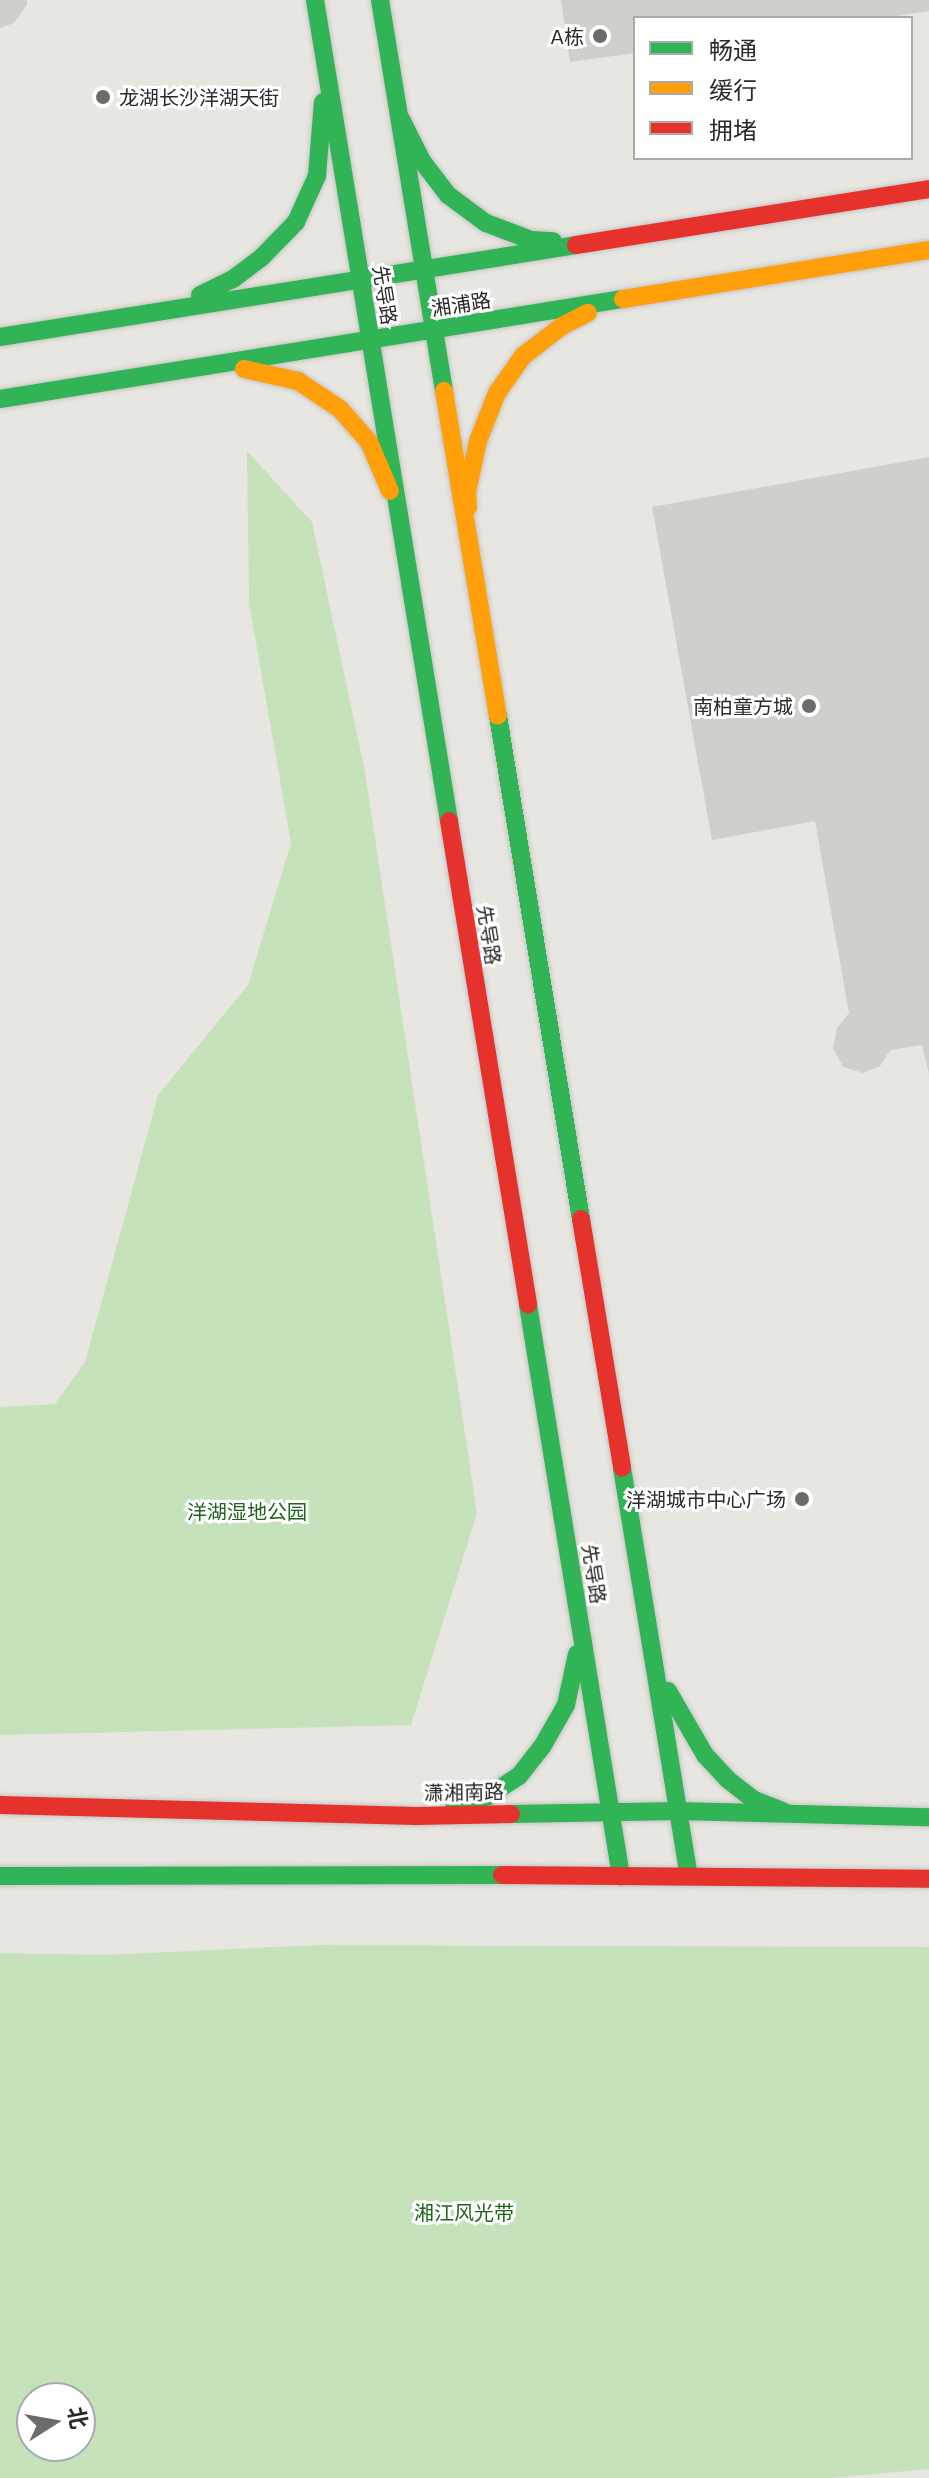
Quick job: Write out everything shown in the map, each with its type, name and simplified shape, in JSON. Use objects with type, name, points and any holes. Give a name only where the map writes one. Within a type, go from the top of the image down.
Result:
[{"type":"main road","name":"先导路","points":[[315,0],[621,1876]]},
{"type":"main road","name":"先导路","points":[[380,0],[689,1875]]},
{"type":"main road","points":[[158,312],[233,279],[262,257],[296,222],[317,176],[324,59]]},
{"type":"main road","points":[[397,108],[415,149],[448,195],[486,223],[531,240],[599,242]]},
{"type":"main road","name":"湘浦路","points":[[0,337],[929,189]]},
{"type":"main road","name":"湘浦路","points":[[0,399],[929,250]]},
{"type":"main road","points":[[470,546],[467,492],[478,441],[497,393],[523,356],[562,326],[624,299]]},
{"type":"main road","points":[[206,367],[256,369],[298,381],[340,409],[369,442],[385,474],[399,520]]},
{"type":"main road","points":[[416,1816],[456,1808],[488,1796],[519,1776],[542,1747],[566,1705],[572,1680],[577,1655],[576,1599]]},
{"type":"main road","points":[[649,1640],[671,1696],[705,1755],[754,1800],[777,1810],[813,1816]]},
{"type":"main road","name":"潇湘南路","points":[[0,1805],[416,1816],[678,1811],[929,1817]]},
{"type":"main road","points":[[0,1876],[689,1875],[929,1879]]},
{"type":"green space","name":"洋湖湿地公园","points":[[247,451],[312,522],[365,772],[477,1513],[411,1725],[0,1735],[0,1407],[55,1404],[85,1362],[158,1095],[248,985],[291,843],[249,603]]},
{"type":"green space","name":"湘江风光带","points":[[319,1945],[929,1947],[929,2469],[832,2478],[0,2478],[0,1953],[105,1955]]},
{"type":"building","points":[[0,0],[27,0],[27,5],[14,23],[0,28]]},
{"type":"building","name":"A栋","points":[[561,0],[929,0],[929,11],[896,16],[633,16],[633,53],[570,62]]},
{"type":"building","name":"南柏童方城","points":[[929,457],[929,1074],[922,1045],[890,1050],[880,1066],[863,1073],[843,1067],[833,1048],[837,1028],[849,1013],[815,821],[712,840],[652,507]]},
{"type":"traffic: fast","points":[[315,0],[449,821]]},
{"type":"traffic: fast","points":[[380,0],[444,391]]},
{"type":"traffic: fast","points":[[200,295],[233,279],[262,257],[296,222],[317,176],[323,102]]},
{"type":"traffic: fast","points":[[401,119],[422,161],[448,195],[486,223],[531,240],[553,241]]},
{"type":"traffic: fast","points":[[0,337],[576,245]]},
{"type":"traffic: fast","points":[[0,399],[623,299]]},
{"type":"traffic: fast","points":[[498,716],[581,1219]]},
{"type":"traffic: fast","points":[[528,1305],[621,1876]]},
{"type":"traffic: fast","points":[[622,1468],[689,1875]]},
{"type":"traffic: fast","points":[[454,1808],[488,1796],[519,1776],[542,1747],[566,1705],[577,1654]]},
{"type":"traffic: fast","points":[[668,1691],[705,1755],[727,1779],[754,1800],[783,1811]]},
{"type":"traffic: fast","points":[[511,1814],[678,1811],[929,1817]]},
{"type":"traffic: fast","points":[[0,1876],[502,1875]]},
{"type":"traffic: slow","points":[[623,299],[929,250]]},
{"type":"traffic: slow","points":[[468,507],[467,492],[478,441],[497,393],[523,356],[562,326],[588,313]]},
{"type":"traffic: slow","points":[[244,369],[298,381],[340,409],[369,442],[390,491]]},
{"type":"traffic: slow","points":[[444,391],[498,716]]},
{"type":"traffic: jam","points":[[576,245],[929,189]]},
{"type":"traffic: jam","points":[[449,821],[528,1305]]},
{"type":"traffic: jam","points":[[581,1219],[622,1468]]},
{"type":"traffic: jam","points":[[0,1805],[416,1816],[511,1814]]},
{"type":"traffic: jam","points":[[502,1875],[929,1879]]},
{"type":"place","name":"A栋","points":[[600,36]]},
{"type":"place","name":"龙湖长沙洋湖天街","points":[[103,97]]},
{"type":"place","name":"南柏童方城","points":[[809,706]]},
{"type":"place","name":"洋湖城市中心广场","points":[[802,1499]]}]
